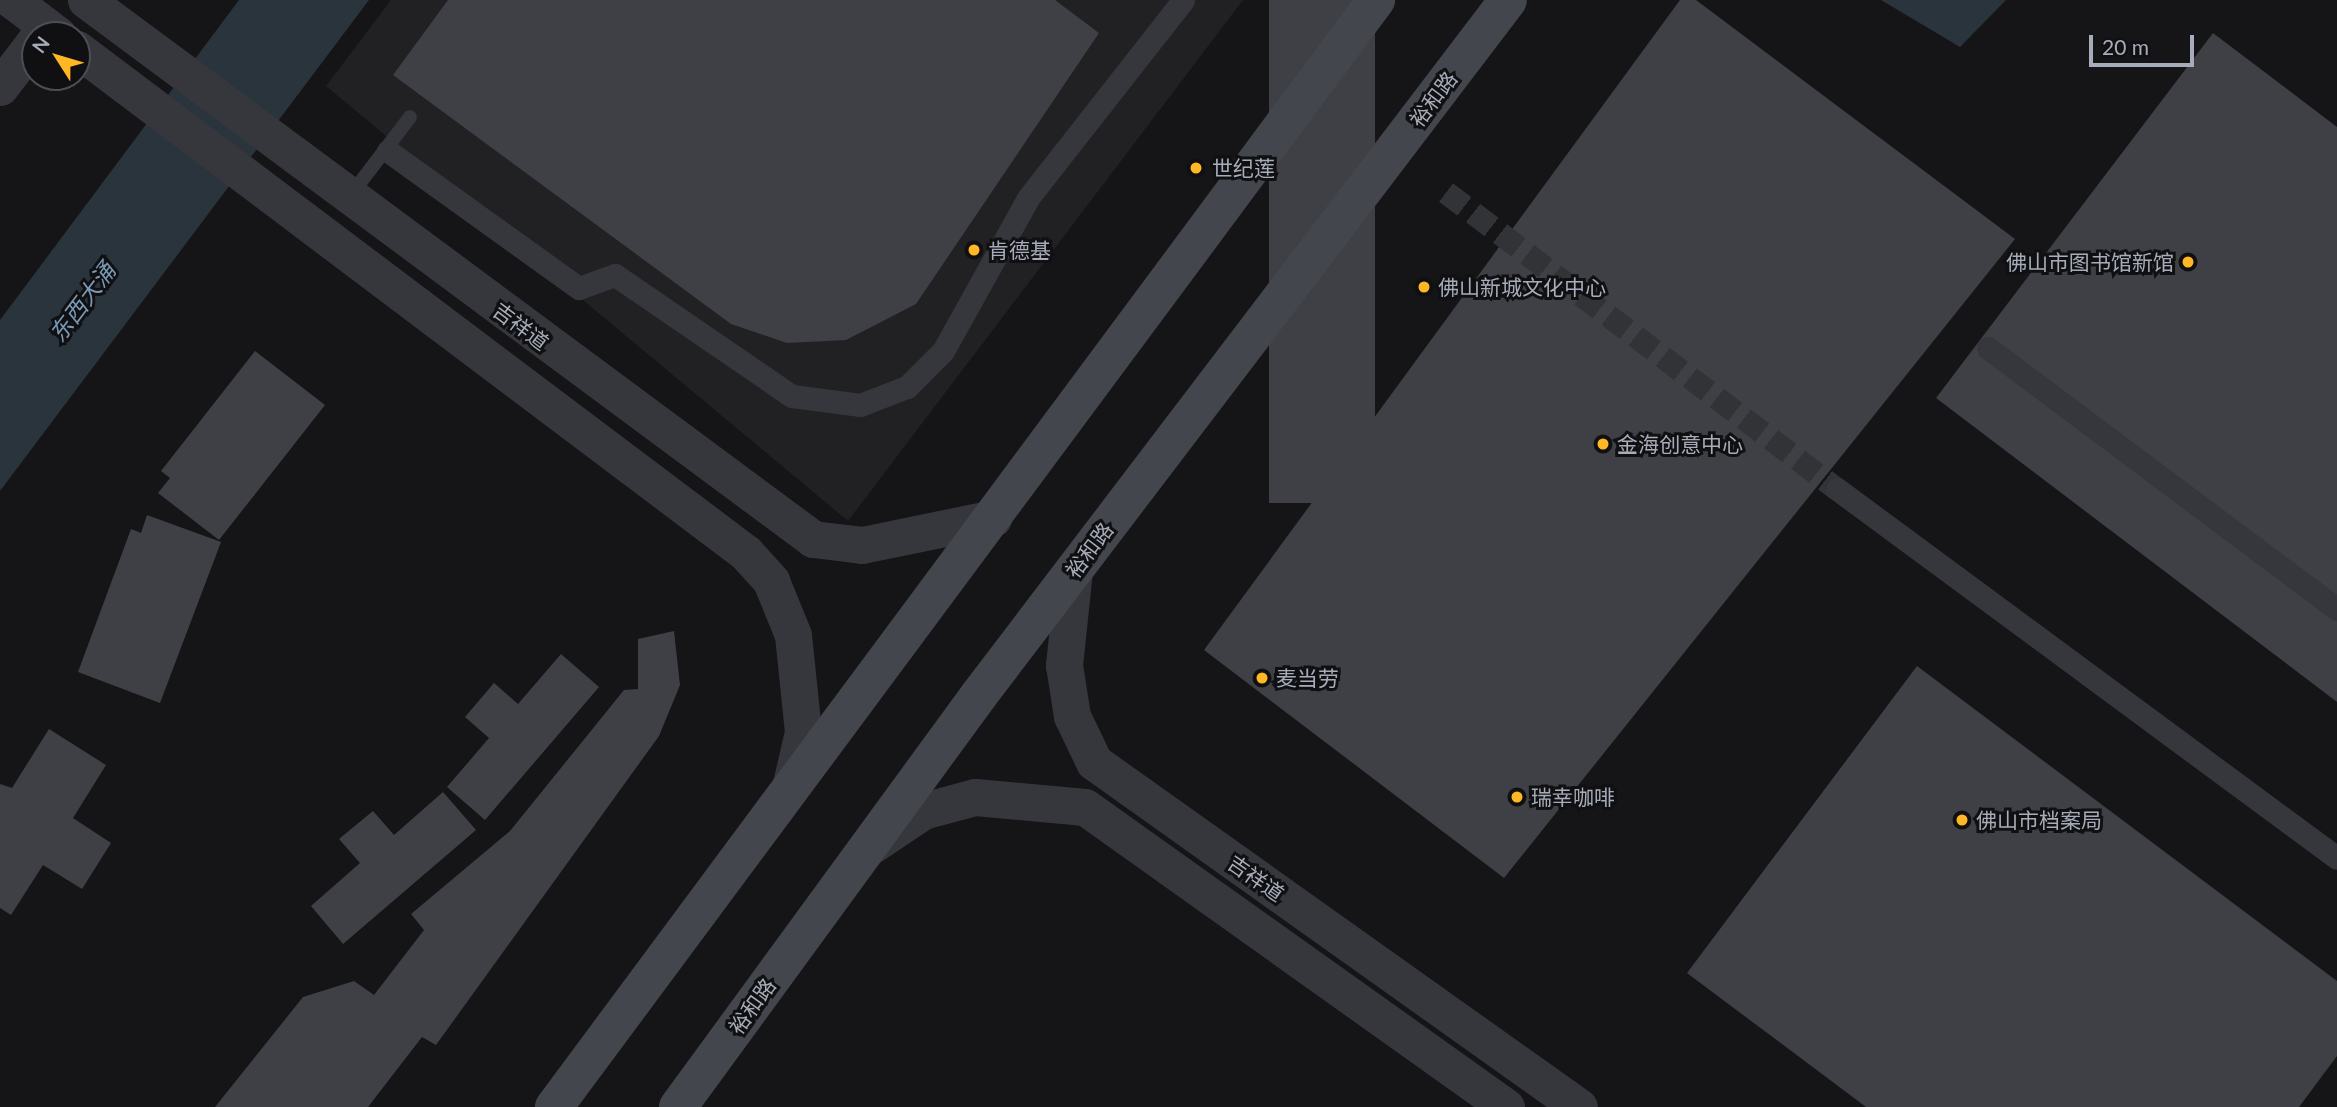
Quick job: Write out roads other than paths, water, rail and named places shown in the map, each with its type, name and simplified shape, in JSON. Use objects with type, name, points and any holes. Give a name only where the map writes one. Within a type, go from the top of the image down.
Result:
[{"type":"main road","points":[[554,1107],[791,784],[993,518],[1376,0]]},
{"type":"main road","name":"裕和路","points":[[678,1107],[1074,570],[1508,0]]},
{"type":"street","points":[[12,0],[41,21]]},
{"type":"street","name":"吉祥道","points":[[86,0],[813,539],[862,545],[993,518]]},
{"type":"street","points":[[388,151],[579,288],[615,275],[792,396],[860,405],[907,387],[943,351],[1028,198],[1183,0]]},
{"type":"street","points":[[91,60],[746,553],[771,581],[793,635],[803,732],[791,784]]},
{"type":"street","points":[[0,88],[21,62]]},
{"type":"street","points":[[1988,348],[2337,609]]},
{"type":"street","points":[[1837,489],[2337,858]]},
{"type":"street","name":"吉祥道","points":[[1074,570],[1064,665],[1072,716],[1094,762],[1579,1107]]},
{"type":"street","name":"吉祥道","points":[[868,848],[923,811],[975,797],[1085,807],[1506,1107]]},
{"type":"lane","points":[[349,197],[388,151],[410,117]]},
{"type":"water","name":"东西大涌","points":[[239,0],[369,0],[0,491],[0,320]]},
{"type":"water","points":[[1881,0],[2006,0],[1960,47]]},
{"type":"tunnel","points":[[1446,192],[1837,489]]},
{"type":"place","name":"世纪莲","points":[[1196,168]]},
{"type":"place","name":"肯德基","points":[[974,250]]},
{"type":"place","name":"佛山市图书馆新馆","points":[[2188,262]]},
{"type":"place","name":"佛山新城文化中心","points":[[1424,287]]},
{"type":"place","name":"金海创意中心","points":[[1603,444]]},
{"type":"place","name":"麦当劳","points":[[1262,678]]},
{"type":"place","name":"瑞幸咖啡","points":[[1517,797]]},
{"type":"place","name":"佛山市档案局","points":[[1962,820]]}]
